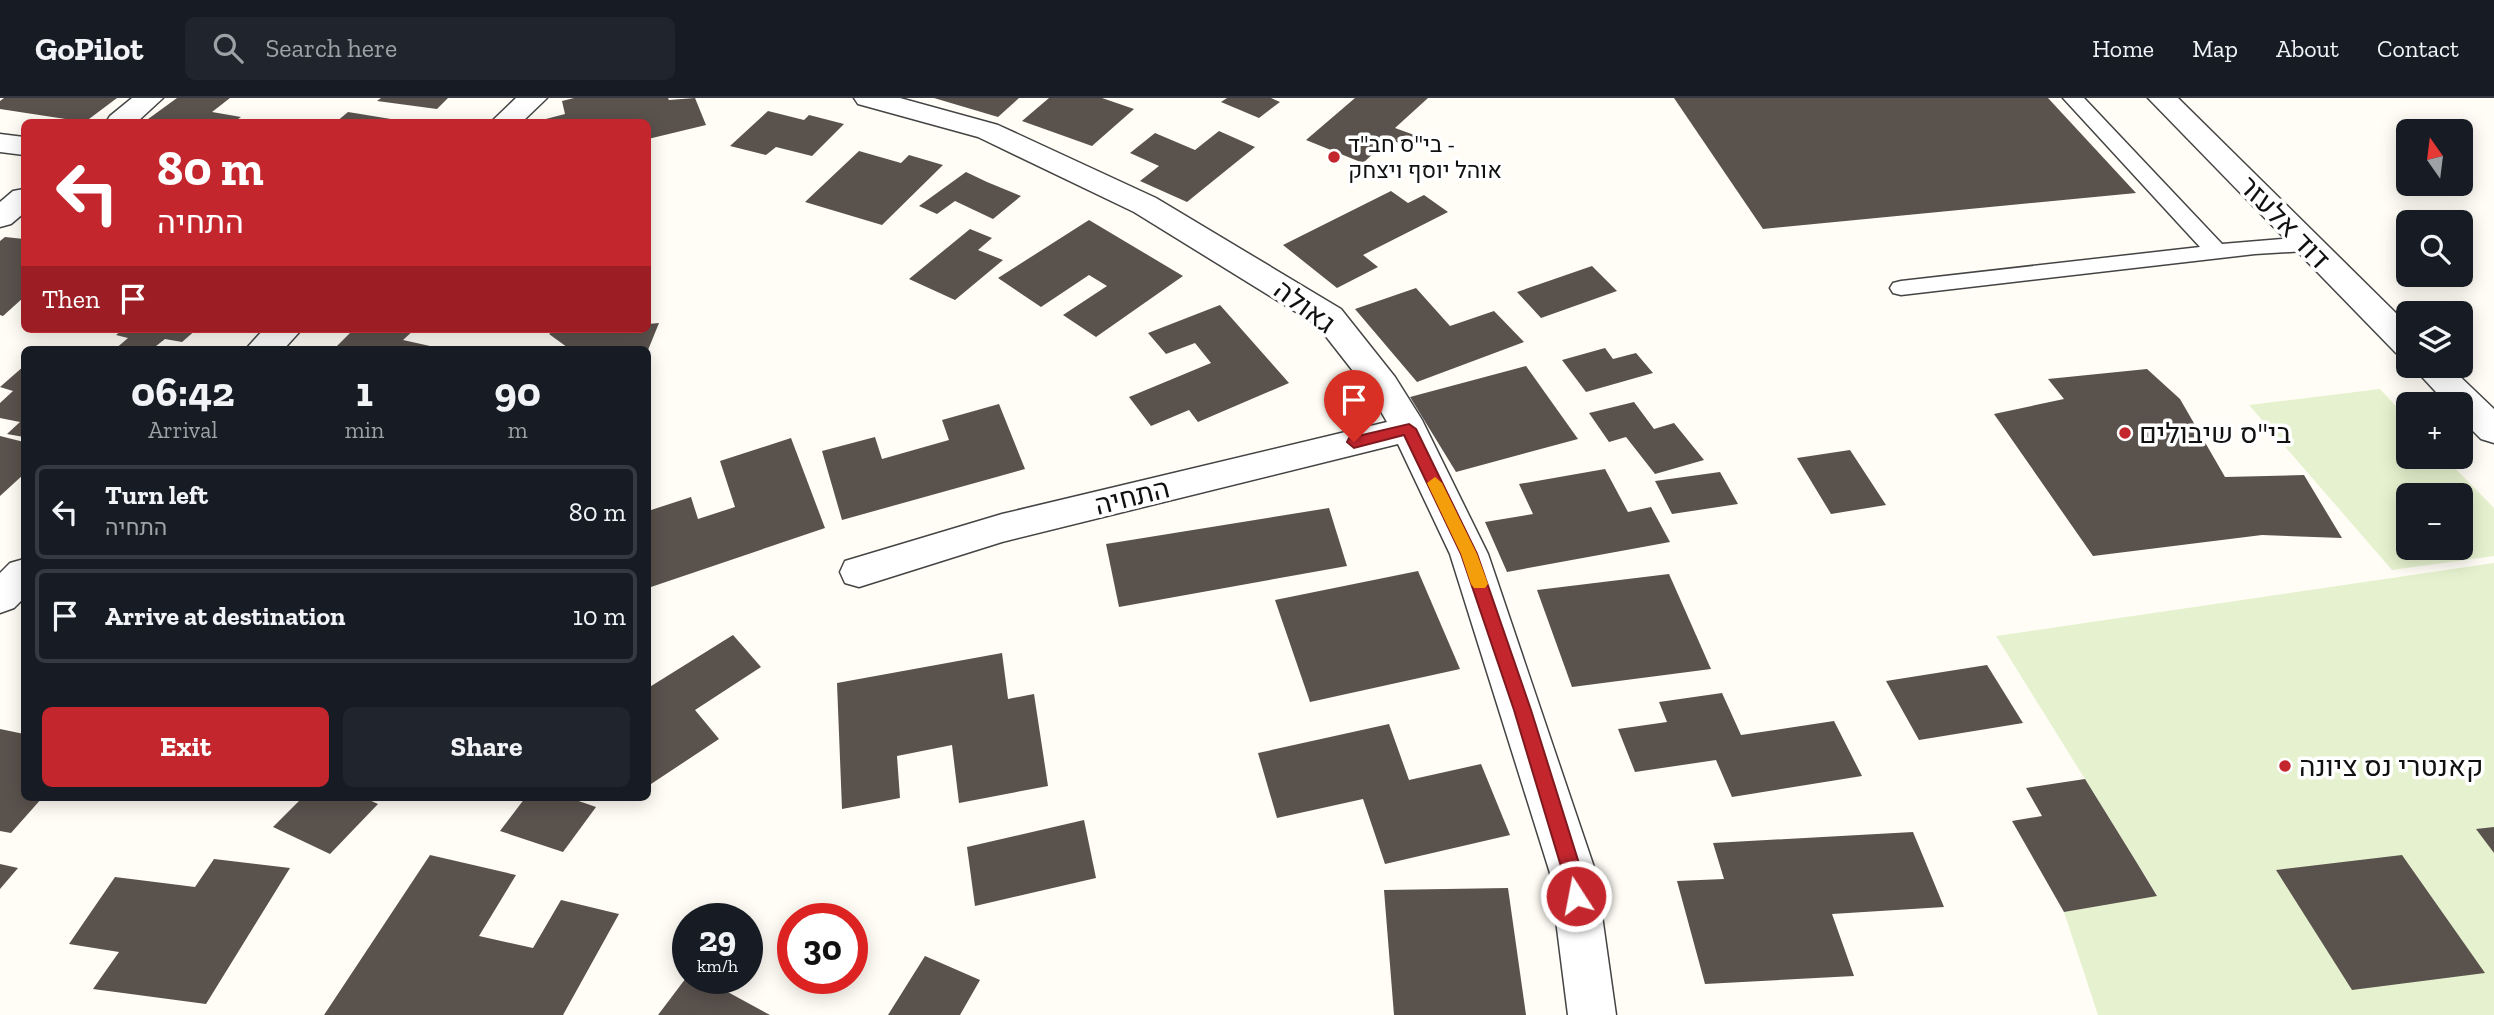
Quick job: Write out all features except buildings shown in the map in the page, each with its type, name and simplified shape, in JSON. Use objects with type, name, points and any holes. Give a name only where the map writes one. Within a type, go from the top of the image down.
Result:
[{"type":"street","points":[[124,119],[149,98]]},
{"type":"street","name":"גאולה","points":[[868,98],[988,131],[1144,205],[1230,254],[1329,317],[1383,386],[1409,429],[1469,554],[1573,873],[1592,1015]]},
{"type":"street","name":"דוד אלעזר","points":[[2162,98],[2396,333]]},
{"type":"street","points":[[0,143],[21,146]]},
{"type":"street","points":[[0,217],[21,200]]},
{"type":"street","points":[[266,346],[281,333]]},
{"type":"street","points":[[2441,378],[2494,430]]},
{"type":"street","name":"התחיה","points":[[859,572],[1002,528],[1409,429]]},
{"type":"street","points":[[0,597],[21,577]]},
{"type":"lane","points":[[2073,98],[2217,252]]},
{"type":"lane","points":[[1901,288],[2305,244]]},
{"type":"green space","points":[[2380,389],[2396,406],[2396,469],[2456,469],[2469,483],[2396,483],[2396,560],[2465,560],[2392,570],[2249,405]]},
{"type":"green space","points":[[2473,487],[2494,508],[2494,556],[2473,559]]},
{"type":"green space","name":"קאנטרי נס ציונה","points":[[2494,563],[2494,1015],[2098,1015],[2064,912],[2157,895],[1996,636]]},
{"type":"slow traffic","points":[[1435,483],[1469,554],[1479,584]]},
{"type":"place","name":"בי\"ס חב\"ד - אוהל יוסף ויצחק","points":[[1334,157]]},
{"type":"place","name":"בי\"ס שיבולים","points":[[2125,433]]},
{"type":"place","name":"קאנטרי נס ציונה","points":[[2285,766]]},
{"type":"route","points":[[1354,442],[1409,429],[1469,554],[1573,873],[1576,896]]}]
